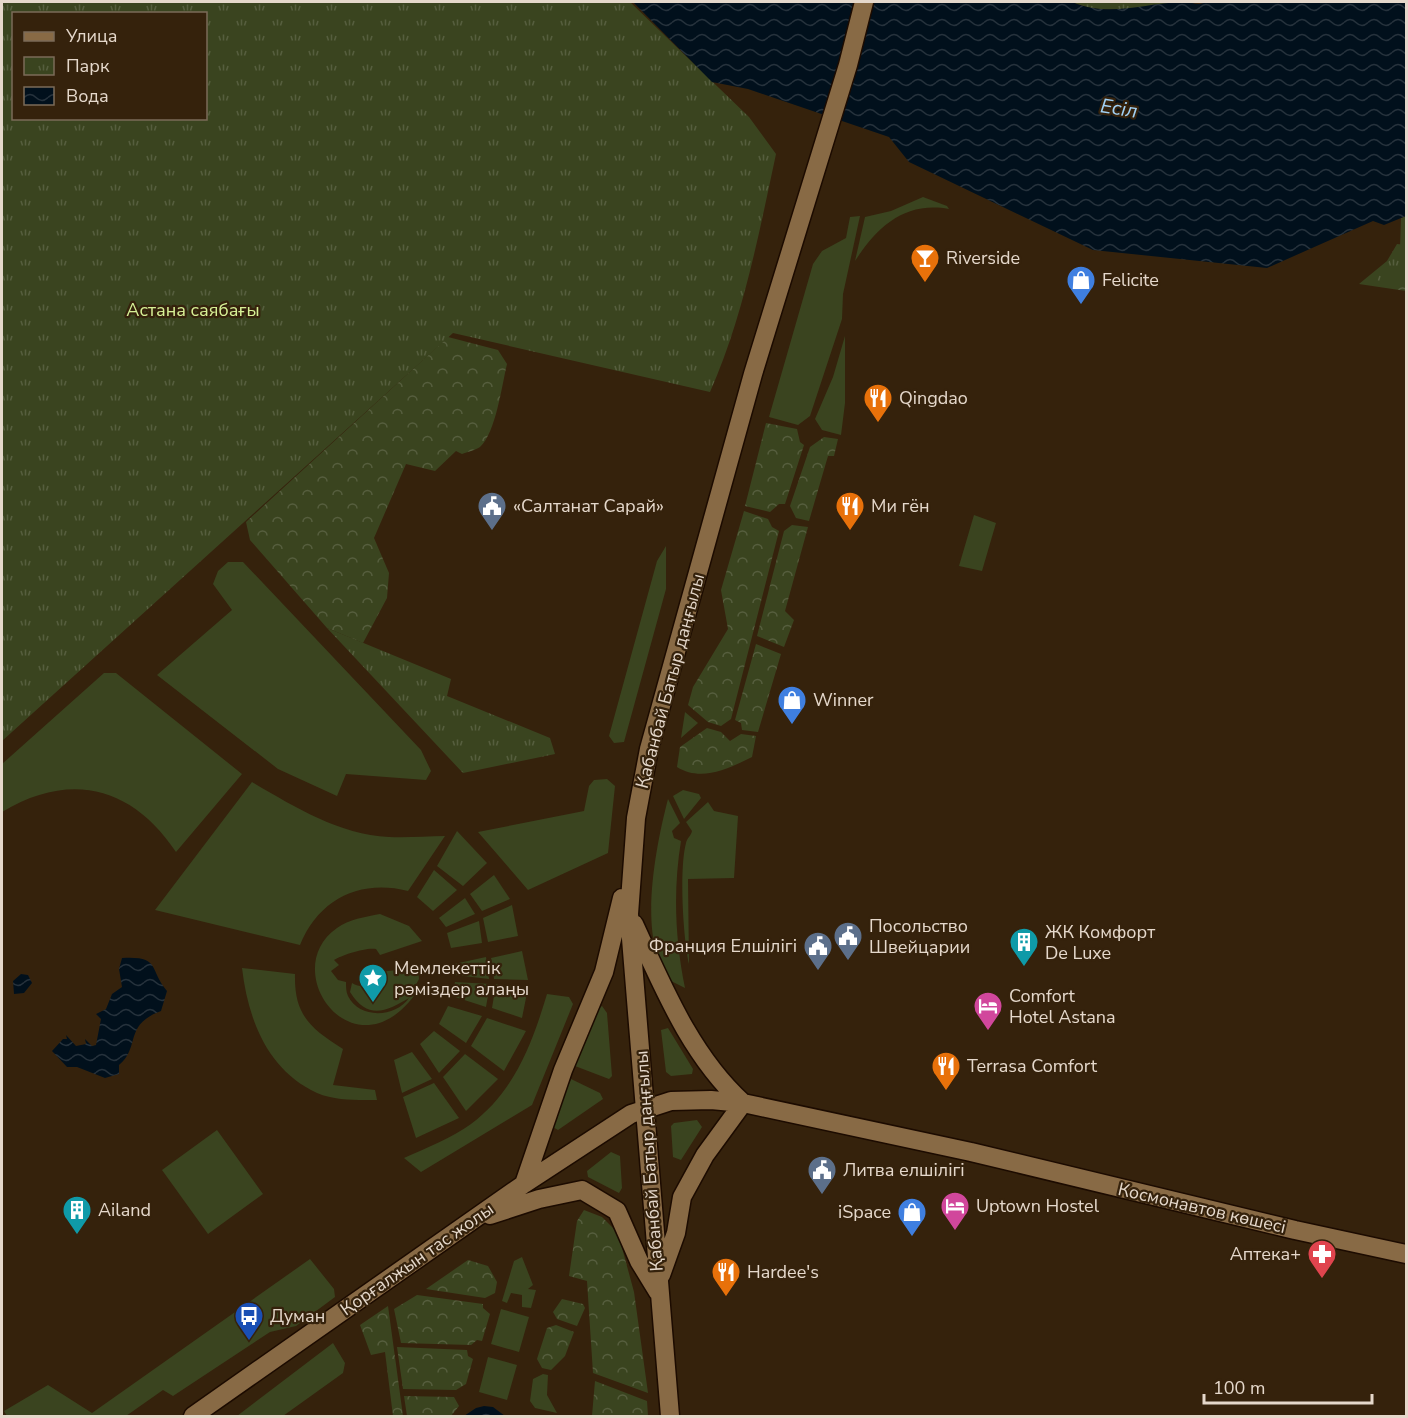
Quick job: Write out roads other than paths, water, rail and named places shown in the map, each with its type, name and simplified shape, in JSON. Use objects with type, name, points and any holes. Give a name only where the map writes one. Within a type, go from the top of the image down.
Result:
[{"type":"main road","points":[[824,140],[856,2]]},
{"type":"main road","points":[[824,140],[848,65],[864,2]]},
{"type":"main road","name":"Қабанбай Батыр даңғылы","points":[[670,1416],[629,914],[636,818],[649,749],[753,374],[824,140]]},
{"type":"main road","points":[[524,1184],[563,1070],[604,972],[633,856]]},
{"type":"main road","points":[[629,914],[680,1020],[721,1080],[743,1103],[705,1155],[682,1197],[676,1233],[659,1288]]},
{"type":"main road","name":"Космонавтов көшесі","points":[[646,1108],[689,1100],[743,1103],[971,1152],[1295,1230],[1407,1254]]},
{"type":"main road","name":"Қорғалжын тас жолы","points":[[193,1416],[524,1184],[620,1121],[646,1108]]},
{"type":"main road","points":[[471,1221],[539,1199],[582,1190],[616,1211],[629,1234],[639,1261],[659,1288]]},
{"type":"water","name":"Есіл","points":[[633,2],[1072,2],[1086,7],[1113,9],[1186,2],[1199,4],[1205,2],[1406,2],[1406,216],[1384,225],[1373,221],[1267,268],[1093,250],[909,162],[889,137],[748,89],[712,82]]},
{"type":"water","points":[[122,958],[143,959],[152,965],[167,991],[161,1011],[149,1017],[137,1029],[130,1051],[119,1065],[119,1074],[105,1078],[77,1067],[67,1067],[52,1051],[63,1039],[67,1039],[66,1035],[76,1046],[86,1044],[85,1039],[92,1046],[96,1045],[101,1019],[96,1014],[106,1009],[112,994],[122,987],[119,969]]},
{"type":"water","points":[[21,974],[28,975],[32,983],[24,993],[14,994],[13,981]]},
{"type":"water","points":[[484,1406],[493,1407],[505,1416],[464,1416]]},
{"type":"place","name":"Riverside","points":[[925,284]]},
{"type":"place","name":"Felicite","points":[[1081,306]]},
{"type":"place","name":"Qingdao","points":[[878,424]]},
{"type":"place","name":"«Салтанат Сарай»","points":[[492,532]]},
{"type":"place","name":"Ми гён","points":[[850,532]]},
{"type":"place","name":"Winner","points":[[792,726]]},
{"type":"place","name":"Посольство Швейцарии","points":[[848,962]]},
{"type":"place","name":"ЖК Комфорт De Luxe","points":[[1024,968]]},
{"type":"place","name":"Франция Елшілігі","points":[[818,972]]},
{"type":"place","name":"Мемлекеттік рәміздер алаңы","points":[[373,1004]]},
{"type":"place","name":"Comfort Hotel Astana","points":[[988,1032]]},
{"type":"place","name":"Terrasa Comfort","points":[[946,1092]]},
{"type":"place","name":"Литва елшілігі","points":[[822,1196]]},
{"type":"place","name":"Uptown Hostel","points":[[955,1232]]},
{"type":"place","name":"Ailand","points":[[77,1236]]},
{"type":"place","name":"iSpace","points":[[912,1238]]},
{"type":"place","name":"Аптека+","points":[[1322,1280]]},
{"type":"place","name":"Hardee's","points":[[726,1298]]},
{"type":"place","name":"Думан","points":[[249,1342]]},
{"type":"park label","name":"Астана саябағы","points":[[193,310]]}]
